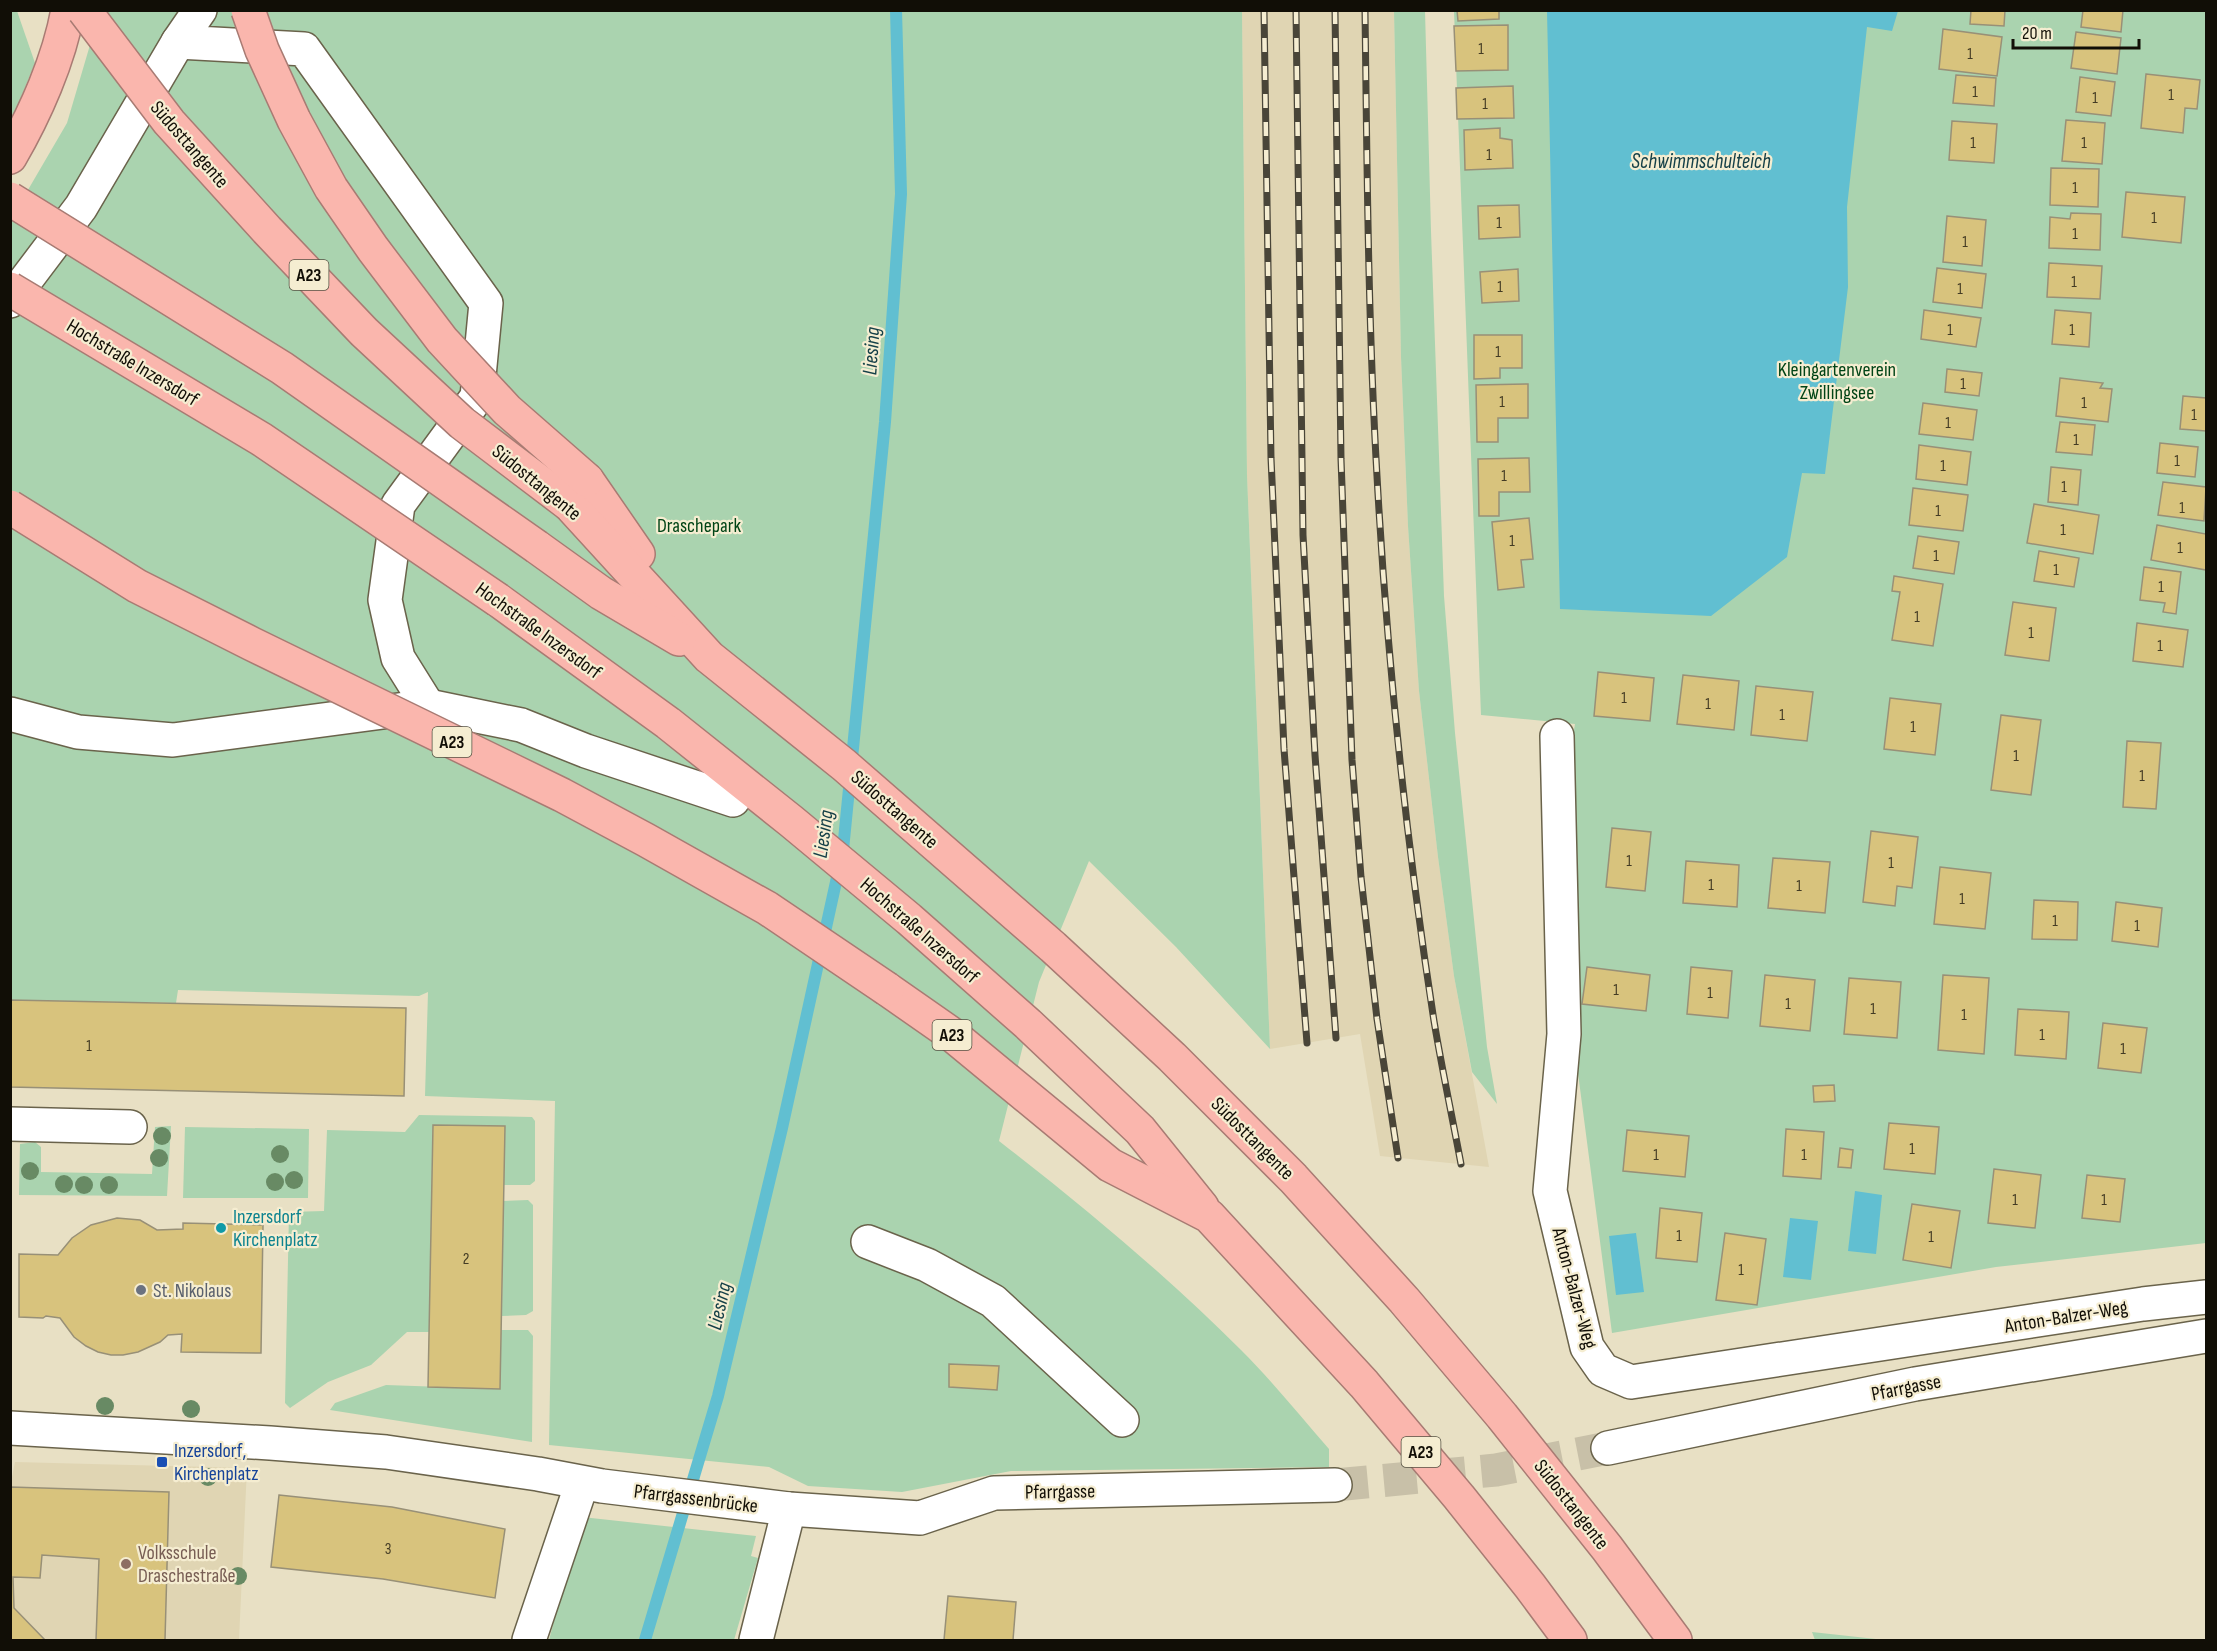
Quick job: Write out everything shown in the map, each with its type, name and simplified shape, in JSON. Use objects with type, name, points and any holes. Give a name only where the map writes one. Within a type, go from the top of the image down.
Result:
[{"type":"highway","points":[[248,10],[262,50],[294,120],[331,188],[373,249],[441,340],[507,410],[587,480],[709,657]]},
{"type":"highway","points":[[10,157],[34,112],[70,11]]},
{"type":"highway","name":"Südosttangente","points":[[70,11],[267,230],[364,332],[462,423],[570,505],[709,657],[844,765],[1053,947],[1172,1057],[1293,1178],[1404,1300],[1502,1416],[1607,1548],[1675,1641]]},
{"type":"highway","points":[[10,199],[282,368],[601,593],[709,657]]},
{"type":"highway","name":"Hochstraße Inzersdorf","points":[[10,289],[261,439],[498,600],[668,723],[909,919],[1028,1024],[1140,1130],[1209,1215]]},
{"type":"highway","name":"A23","points":[[10,507],[137,586],[562,795],[767,908],[950,1033],[1110,1165],[1209,1215],[1364,1384],[1459,1497],[1530,1586],[1570,1641]]},
{"type":"street","points":[[10,301],[81,207],[178,42],[200,10]]},
{"type":"street","points":[[178,42],[304,49],[486,303],[477,397],[398,505],[385,600],[398,658],[428,706]]},
{"type":"street","points":[[10,714],[78,732],[173,740],[428,706],[521,726],[585,751],[733,800]]},
{"type":"street","name":"Anton-Balzer-Weg","points":[[1557,736],[1564,1034],[1550,1191],[1587,1347],[1603,1370],[1631,1382],[2143,1304],[2206,1298]]},
{"type":"street","points":[[10,1124],[130,1127]]},
{"type":"street","points":[[868,1242],[927,1266],[993,1301],[1122,1420]]},
{"type":"street","name":"Pfarrgasse","points":[[1608,1448],[1916,1384],[2206,1336]]},
{"type":"street","points":[[10,1428],[386,1452],[538,1474],[592,1485],[529,1641]]},
{"type":"street","name":"Pfarrgassenbrücke","points":[[592,1485],[775,1508]]},
{"type":"street","name":"Pfarrgasse","points":[[775,1508],[920,1518],[994,1493],[1335,1485]]},
{"type":"street","points":[[756,1641],[775,1508]]},
{"type":"shaded area","points":[[1242,11],[1394,11],[1401,357],[1408,526],[1419,691],[1454,976],[1489,1167],[1380,1156],[1360,1034],[1270,1049],[1247,475]]},
{"type":"shaded area","name":"Volksschule Draschestraße","points":[[15,1462],[247,1468],[239,1640],[11,1640],[10,1487]]},
{"type":"green space","points":[[11,11],[17,11],[35,63],[11,122]]},
{"type":"green space","name":"Draschepark","points":[[100,11],[1242,11],[1247,475],[1270,1049],[1176,947],[1089,861],[1039,982],[999,1141],[1123,1241],[1241,1350],[1329,1449],[1329,1467],[1011,1471],[902,1492],[808,1486],[769,1467],[549,1445],[555,1101],[425,1096],[428,992],[419,996],[178,990],[176,1003],[11,1000],[11,219],[67,123]]},
{"type":"green space","points":[[1394,11],[1425,11],[1444,596],[1455,733],[1487,1047],[1497,1104],[1472,1072],[1454,976],[1419,691],[1408,526],[1401,357]]},
{"type":"green space","name":"Kleingartenverein Zwillingsee","points":[[1454,11],[2206,11],[2206,1243],[1996,1267],[1612,1333],[1573,1035],[1569,760],[1575,724],[1481,715]]},
{"type":"green space","points":[[419,1115],[532,1117],[535,1121],[535,1181],[530,1185],[504,1185],[504,1126],[433,1125],[429,1332],[407,1332],[371,1365],[328,1382],[290,1408],[285,1403],[289,1212],[324,1211],[327,1130],[405,1132]]},
{"type":"green space","points":[[171,1126],[167,1196],[19,1195],[20,1144],[35,1142],[41,1147],[41,1172],[152,1174],[155,1127]]},
{"type":"green space","points":[[185,1127],[309,1129],[308,1198],[183,1198]]},
{"type":"green space","points":[[528,1200],[533,1205],[533,1311],[526,1315],[502,1316],[503,1201]]},
{"type":"green space","points":[[501,1330],[528,1330],[533,1336],[532,1442],[330,1410],[335,1403],[386,1385],[500,1389]]},
{"type":"green space","points":[[582,1517],[756,1536],[751,1556],[758,1558],[734,1640],[549,1640]]},
{"type":"green space","points":[[1812,1632],[1885,1640],[1815,1640]]},
{"type":"water","name":"Schwimmschulteich","points":[[1547,11],[1898,11],[1892,31],[1867,27],[1847,207],[1848,287],[1825,474],[1802,473],[1787,557],[1711,616],[1560,609]]},
{"type":"water","points":[[1855,1191],[1882,1195],[1876,1254],[1848,1251]]},
{"type":"water","points":[[1790,1218],[1818,1221],[1811,1280],[1783,1277]]},
{"type":"water","points":[[1636,1233],[1644,1292],[1616,1295],[1609,1236]]},
{"type":"building","points":[[1457,10],[1499,10],[1499,19],[1458,21]]},
{"type":"building","points":[[1971,10],[2005,10],[2004,26],[1970,24]]},
{"type":"building","points":[[2083,10],[2123,10],[2121,32],[2081,27]]},
{"type":"building","points":[[1508,25],[1508,70],[1456,71],[1454,26]]},
{"type":"building","points":[[1943,29],[2002,37],[1997,76],[1939,69]]},
{"type":"building","points":[[2076,32],[2121,38],[2117,74],[2071,68]]},
{"type":"building","points":[[2146,74],[2200,80],[2197,109],[2185,108],[2183,133],[2141,128]]},
{"type":"building","points":[[1956,75],[1996,78],[1994,106],[1953,103]]},
{"type":"building","points":[[2080,77],[2115,82],[2111,116],[2076,112]]},
{"type":"building","points":[[1513,86],[1514,118],[1457,119],[1456,88]]},
{"type":"building","points":[[2066,120],[2105,123],[2102,164],[2062,161]]},
{"type":"building","points":[[1952,121],[1997,124],[1994,163],[1949,160]]},
{"type":"building","points":[[1500,128],[1500,138],[1512,140],[1513,168],[1465,170],[1464,130]]},
{"type":"building","points":[[2051,168],[2099,169],[2098,207],[2050,205]]},
{"type":"building","points":[[2126,192],[2185,197],[2181,243],[2122,237]]},
{"type":"building","points":[[1519,205],[1520,237],[1479,239],[1478,206]]},
{"type":"building","points":[[2071,213],[2101,214],[2100,250],[2049,248],[2050,217],[2070,219]]},
{"type":"building","points":[[1947,216],[1986,220],[1982,266],[1943,262]]},
{"type":"building","points":[[2049,263],[2102,266],[2100,299],[2047,297]]},
{"type":"building","points":[[1937,268],[1986,274],[1982,308],[1933,302]]},
{"type":"building","points":[[1518,269],[1519,301],[1482,303],[1480,272]]},
{"type":"building","points":[[1924,310],[1981,318],[1976,347],[1921,339]]},
{"type":"building","points":[[2055,310],[2091,313],[2089,347],[2052,344]]},
{"type":"building","points":[[1474,335],[1522,335],[1522,368],[1500,368],[1500,378],[1474,379]]},
{"type":"building","points":[[1947,369],[1982,373],[1979,396],[1945,392]]},
{"type":"building","points":[[2060,378],[2103,383],[2100,388],[2112,389],[2108,422],[2056,416]]},
{"type":"building","points":[[1528,384],[1528,418],[1498,418],[1498,442],[1477,442],[1476,385]]},
{"type":"building","points":[[2183,396],[2206,398],[2206,431],[2180,429]]},
{"type":"building","points":[[1923,403],[1977,410],[1973,440],[1919,434]]},
{"type":"building","points":[[2060,422],[2095,425],[2092,455],[2056,452]]},
{"type":"building","points":[[2160,443],[2198,447],[2195,477],[2157,473]]},
{"type":"building","points":[[1919,445],[1971,452],[1967,485],[1916,479]]},
{"type":"building","points":[[1529,458],[1530,492],[1499,492],[1499,516],[1479,516],[1478,459]]},
{"type":"building","points":[[2051,467],[2081,470],[2078,505],[2048,502]]},
{"type":"building","points":[[2163,482],[2206,487],[2204,521],[2158,515]]},
{"type":"building","points":[[1913,488],[1968,495],[1963,531],[1909,525]]},
{"type":"building","points":[[2034,504],[2099,515],[2093,554],[2027,543]]},
{"type":"building","points":[[1529,518],[1533,559],[1521,560],[1524,587],[1498,590],[1492,522]]},
{"type":"building","points":[[2157,525],[2206,534],[2206,570],[2151,560]]},
{"type":"building","points":[[1918,536],[1959,542],[1954,574],[1913,568]]},
{"type":"building","points":[[2039,551],[2079,558],[2074,587],[2034,581]]},
{"type":"building","points":[[2144,567],[2181,572],[2176,614],[2163,612],[2165,603],[2140,600]]},
{"type":"building","points":[[1894,576],[1943,584],[1933,646],[1892,640],[1900,592],[1892,591]]},
{"type":"building","points":[[2013,602],[2056,608],[2049,661],[2005,655]]},
{"type":"building","points":[[2137,623],[2188,630],[2183,667],[2133,661]]},
{"type":"building","points":[[1598,672],[1654,678],[1650,721],[1594,716]]},
{"type":"building","points":[[1683,675],[1739,681],[1734,730],[1677,724]]},
{"type":"building","points":[[1756,686],[1813,692],[1807,741],[1751,735]]},
{"type":"building","points":[[1890,698],[1941,704],[1935,755],[1884,749]]},
{"type":"building","points":[[2001,715],[2041,720],[2031,795],[1991,790]]},
{"type":"building","points":[[2127,741],[2161,743],[2156,809],[2123,807]]},
{"type":"building","points":[[1612,828],[1651,832],[1645,891],[1606,887]]},
{"type":"building","points":[[1871,831],[1918,837],[1912,888],[1897,886],[1895,906],[1863,902]]},
{"type":"building","points":[[1773,858],[1830,862],[1825,913],[1768,908]]},
{"type":"building","points":[[1686,861],[1739,865],[1737,907],[1683,903]]},
{"type":"building","points":[[1940,867],[1991,873],[1985,929],[1934,924]]},
{"type":"building","points":[[2034,900],[2078,902],[2077,940],[2032,939]]},
{"type":"building","points":[[2116,902],[2162,908],[2158,947],[2112,941]]},
{"type":"building","points":[[1587,967],[1650,975],[1646,1011],[1582,1004]]},
{"type":"building","points":[[1691,967],[1732,971],[1728,1018],[1687,1014]]},
{"type":"building","points":[[1765,975],[1815,980],[1810,1031],[1760,1026]]},
{"type":"building","points":[[1943,975],[1989,978],[1984,1054],[1938,1050]]},
{"type":"building","points":[[1849,978],[1901,982],[1897,1038],[1844,1034]]},
{"type":"building","points":[[10,1000],[406,1008],[404,1096],[10,1087]]},
{"type":"building","points":[[2018,1009],[2069,1012],[2066,1059],[2015,1055]]},
{"type":"building","points":[[2103,1023],[2147,1028],[2141,1073],[2098,1068]]},
{"type":"building","points":[[1834,1085],[1835,1101],[1814,1102],[1813,1086]]},
{"type":"building","points":[[1889,1123],[1939,1127],[1935,1174],[1884,1169]]},
{"type":"building","points":[[433,1125],[505,1126],[500,1389],[428,1387]]},
{"type":"building","points":[[1786,1129],[1824,1132],[1821,1179],[1783,1176]]},
{"type":"building","points":[[1627,1130],[1689,1136],[1685,1177],[1623,1171]]},
{"type":"building","points":[[1840,1148],[1853,1150],[1851,1168],[1838,1167]]},
{"type":"building","points":[[1994,1169],[2041,1175],[2035,1228],[1988,1223]]},
{"type":"building","points":[[2087,1175],[2125,1179],[2120,1222],[2082,1218]]},
{"type":"building","points":[[1912,1204],[1960,1211],[1951,1268],[1903,1260]]},
{"type":"building","points":[[1660,1208],[1702,1213],[1697,1262],[1656,1258]]},
{"type":"building","name":"St. Nikolaus","points":[[117,1218],[140,1220],[157,1230],[183,1229],[183,1223],[263,1225],[261,1353],[181,1352],[182,1334],[168,1335],[160,1342],[138,1352],[111,1355],[86,1346],[74,1337],[60,1318],[19,1317],[19,1254],[58,1255],[72,1238],[91,1225]]},
{"type":"building","points":[[1725,1233],[1766,1239],[1757,1305],[1716,1300]]},
{"type":"building","points":[[949,1364],[999,1366],[997,1390],[949,1387]]},
{"type":"building","points":[[10,1487],[169,1492],[165,1640],[96,1640],[99,1559],[42,1555],[40,1578],[13,1577],[14,1608],[45,1640],[10,1640]]},
{"type":"building","points":[[279,1495],[392,1507],[505,1529],[495,1598],[383,1579],[271,1567]]},
{"type":"building","points":[[948,1596],[1016,1602],[1013,1640],[944,1640]]},
{"type":"waterway","name":"Liesing","points":[[645,1640],[718,1396],[782,1128],[843,850],[885,422],[901,194],[896,10]]},
{"type":"tunnel","points":[[1335,1485],[1496,1470],[1608,1448]]},
{"type":"railway","points":[[1264,10],[1271,458],[1284,749],[1307,1043]]},
{"type":"railway","points":[[1296,10],[1303,535],[1315,755],[1336,1038]]},
{"type":"railway","points":[[1335,10],[1341,459],[1352,760],[1361,877],[1377,1019],[1398,1158]]},
{"type":"railway","points":[[1365,10],[1372,360],[1386,613],[1415,885],[1434,1021],[1461,1164]]},
{"type":"place","name":"Inzersdorf Kirchenplatz","points":[[221,1228]]},
{"type":"place","name":"St. Nikolaus","points":[[141,1290]]},
{"type":"place","name":"Inzersdorf, Kirchenplatz","points":[[162,1462]]},
{"type":"place","name":"Volksschule Draschestraße","points":[[126,1564]]}]
